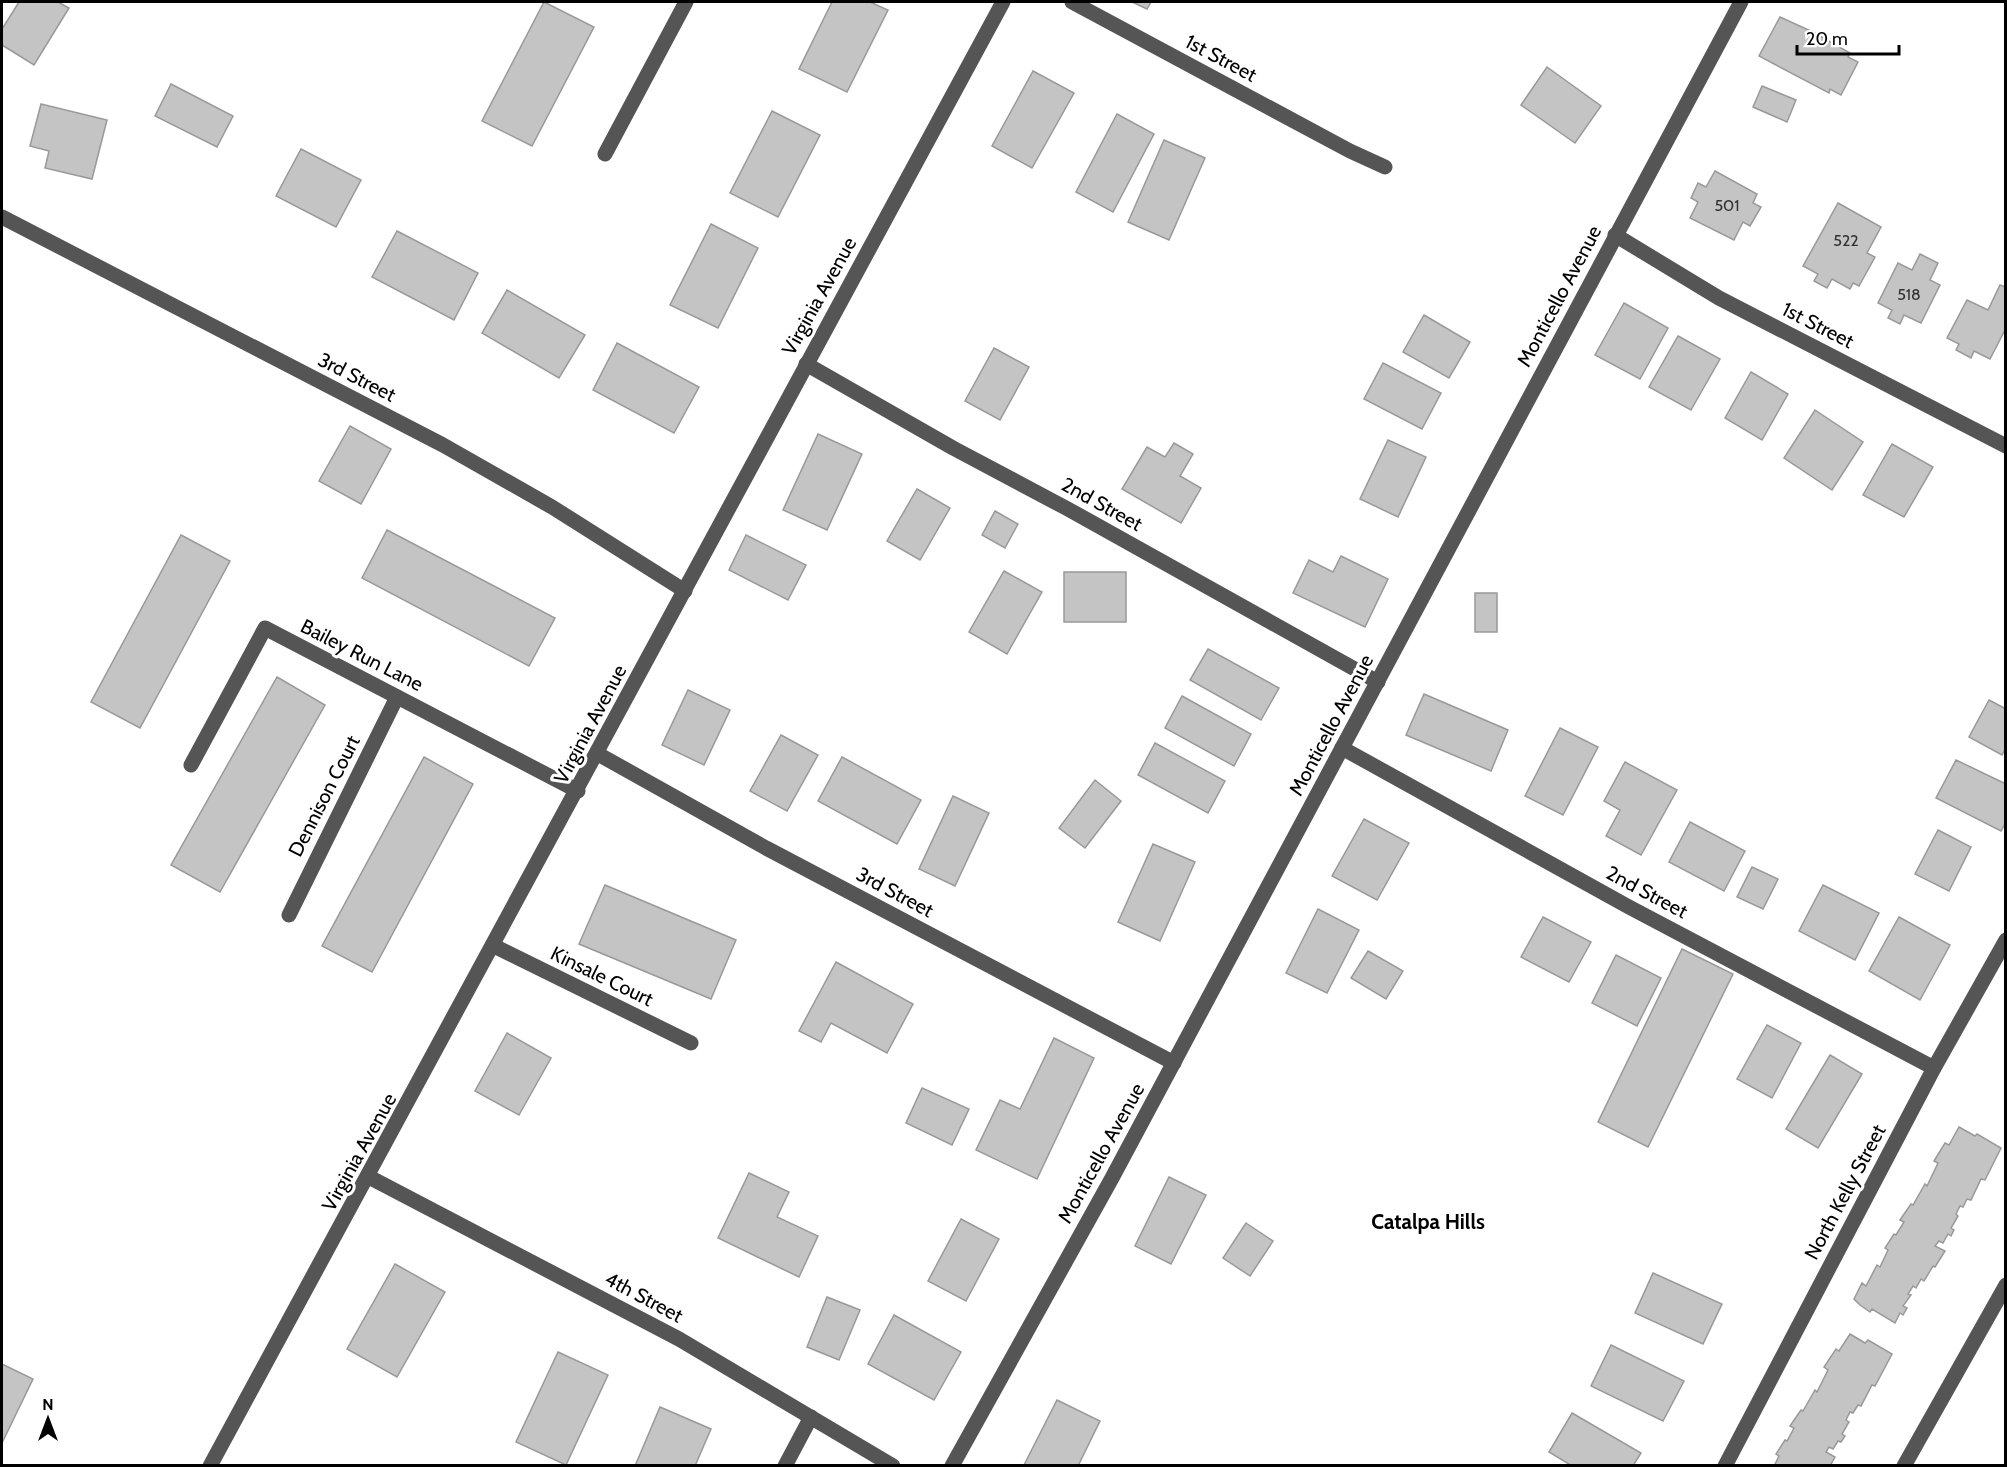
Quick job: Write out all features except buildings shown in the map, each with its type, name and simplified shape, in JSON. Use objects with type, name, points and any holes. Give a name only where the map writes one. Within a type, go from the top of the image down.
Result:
[{"type":"street","points":[[605,154],[686,2]]},
{"type":"street","name":"Virginia Avenue","points":[[210,1466],[369,1177],[806,364],[1004,2]]},
{"type":"street","name":"1st Street","points":[[1072,2],[1350,151],[1385,167]]},
{"type":"street","name":"Monticello Avenue","points":[[952,1466],[1174,1063],[1741,2]]},
{"type":"street","name":"3rd Street","points":[[2,217],[444,445],[552,507],[685,591]]},
{"type":"street","name":"1st Street","points":[[1615,235],[1719,298],[2006,446]]},
{"type":"street","name":"2nd Street","points":[[806,364],[953,448],[1066,508],[1378,682]]},
{"type":"street","name":"Bailey Run Lane","points":[[191,765],[265,628],[578,791]]},
{"type":"street","name":"Dennison Court","points":[[289,915],[398,697]]},
{"type":"street","name":"2nd Street","points":[[1342,748],[1629,907],[1934,1068]]},
{"type":"street","name":"3rd Street","points":[[598,754],[766,848],[1174,1063]]},
{"type":"street","name":"North Kelly Street","points":[[1725,1466],[1934,1068],[2006,940]]},
{"type":"street","name":"Kinsale Court","points":[[494,946],[691,1043]]},
{"type":"street","name":"4th Street","points":[[369,1177],[679,1339],[893,1466]]},
{"type":"street","points":[[1904,1466],[2006,1285]]},
{"type":"street","points":[[785,1466],[811,1418]]},
{"type":"district","name":"Catalpa Hills","points":[[1428,1222]]}]
